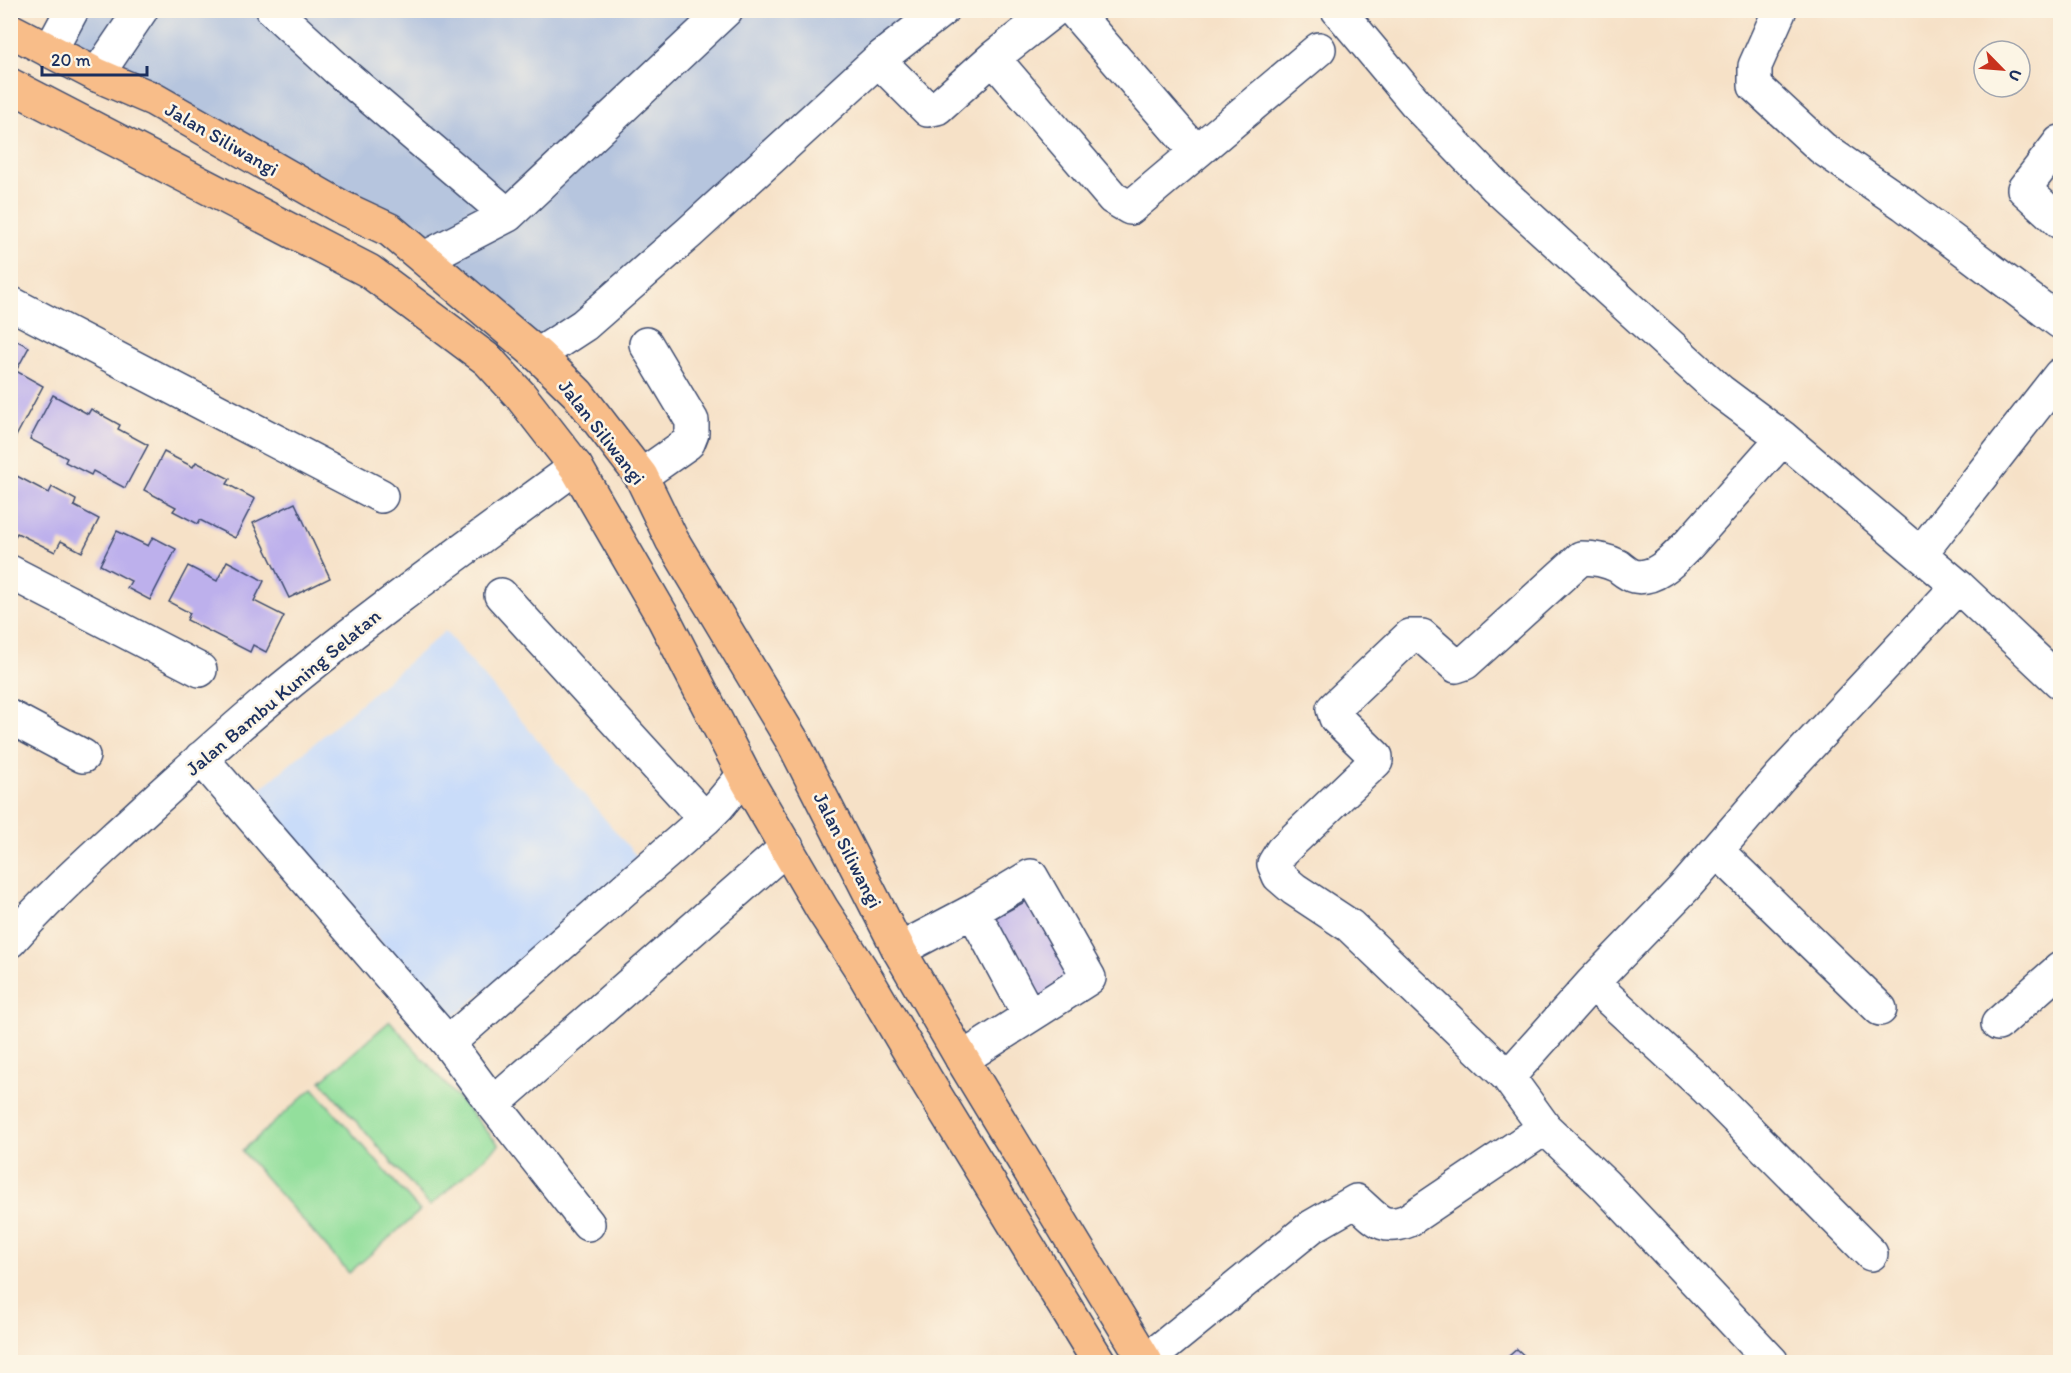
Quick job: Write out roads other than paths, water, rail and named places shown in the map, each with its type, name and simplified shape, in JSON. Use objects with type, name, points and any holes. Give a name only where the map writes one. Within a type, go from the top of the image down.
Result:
[{"type":"main road","name":"Jalan Siliwangi","points":[[10,30],[97,75],[153,99],[343,208],[390,230],[538,355],[578,394],[641,476],[672,540],[793,742],[899,950],[962,1059],[1146,1362]]},
{"type":"main road","points":[[10,85],[369,271],[488,360],[524,400],[576,467],[664,619],[744,775],[822,909],[861,969],[1099,1362]]},
{"type":"main road","points":[[861,969],[899,950]]},
{"type":"main road","points":[[925,1078],[962,1059]]},
{"type":"street","points":[[50,51],[72,10]]},
{"type":"street","points":[[97,75],[141,10]]},
{"type":"street","points":[[273,10],[337,69],[508,215]]},
{"type":"street","points":[[425,258],[508,215],[726,10]]},
{"type":"street","points":[[538,355],[584,325],[690,232],[878,60],[942,10]]},
{"type":"street","points":[[878,60],[928,110],[938,108],[993,58],[1054,10]]},
{"type":"street","points":[[1073,10],[1196,152]]},
{"type":"street","points":[[1338,10],[1420,108],[1496,188],[1720,391],[1782,438],[1958,586],[2061,682]]},
{"type":"street","points":[[1784,11],[1755,66],[1755,86],[1822,148],[1905,204],[2061,322]]},
{"type":"street","points":[[993,58],[1113,198],[1131,208],[1319,48]]},
{"type":"street","points":[[2061,142],[2024,189],[2061,222]]},
{"type":"street","points":[[10,303],[381,496]]},
{"type":"street","points":[[641,476],[688,443],[692,433],[692,421],[646,344]]},
{"type":"street","points":[[1920,554],[2061,375]]},
{"type":"street","points":[[1772,1362],[1605,1185],[1545,1128],[1508,1077],[1350,927],[1294,889],[1279,876],[1274,864],[1282,851],[1376,761],[1376,757],[1336,718],[1332,708],[1410,636],[1422,636],[1456,666],[1465,663],[1581,558],[1611,562],[1634,576],[1653,575],[1689,544],[1782,438]]},
{"type":"street","name":"Jalan Bambu Kuning Selatan","points":[[10,941],[26,922],[84,866],[201,758],[282,689],[366,622],[576,467]]},
{"type":"street","points":[[10,572],[200,670]]},
{"type":"street","points":[[1508,1077],[1592,983],[1652,923],[1780,777],[1958,586]]},
{"type":"street","points":[[501,595],[705,819]]},
{"type":"street","points":[[10,717],[83,756]]},
{"type":"street","points":[[201,758],[448,1043],[588,1224]]},
{"type":"street","points":[[448,1043],[705,819],[720,805],[744,775]]},
{"type":"street","points":[[493,1104],[787,847]]},
{"type":"street","points":[[1717,851],[1880,1009]]},
{"type":"street","points":[[899,950],[973,911],[1031,876],[1089,978],[962,1059]]},
{"type":"street","points":[[973,911],[1029,1016]]},
{"type":"street","points":[[1998,1024],[2061,969]]},
{"type":"street","points":[[1592,983],[1706,1088],[1871,1254]]},
{"type":"street","points":[[1146,1362],[1311,1227],[1356,1201],[1383,1224],[1395,1226],[1407,1221],[1545,1128]]}]
